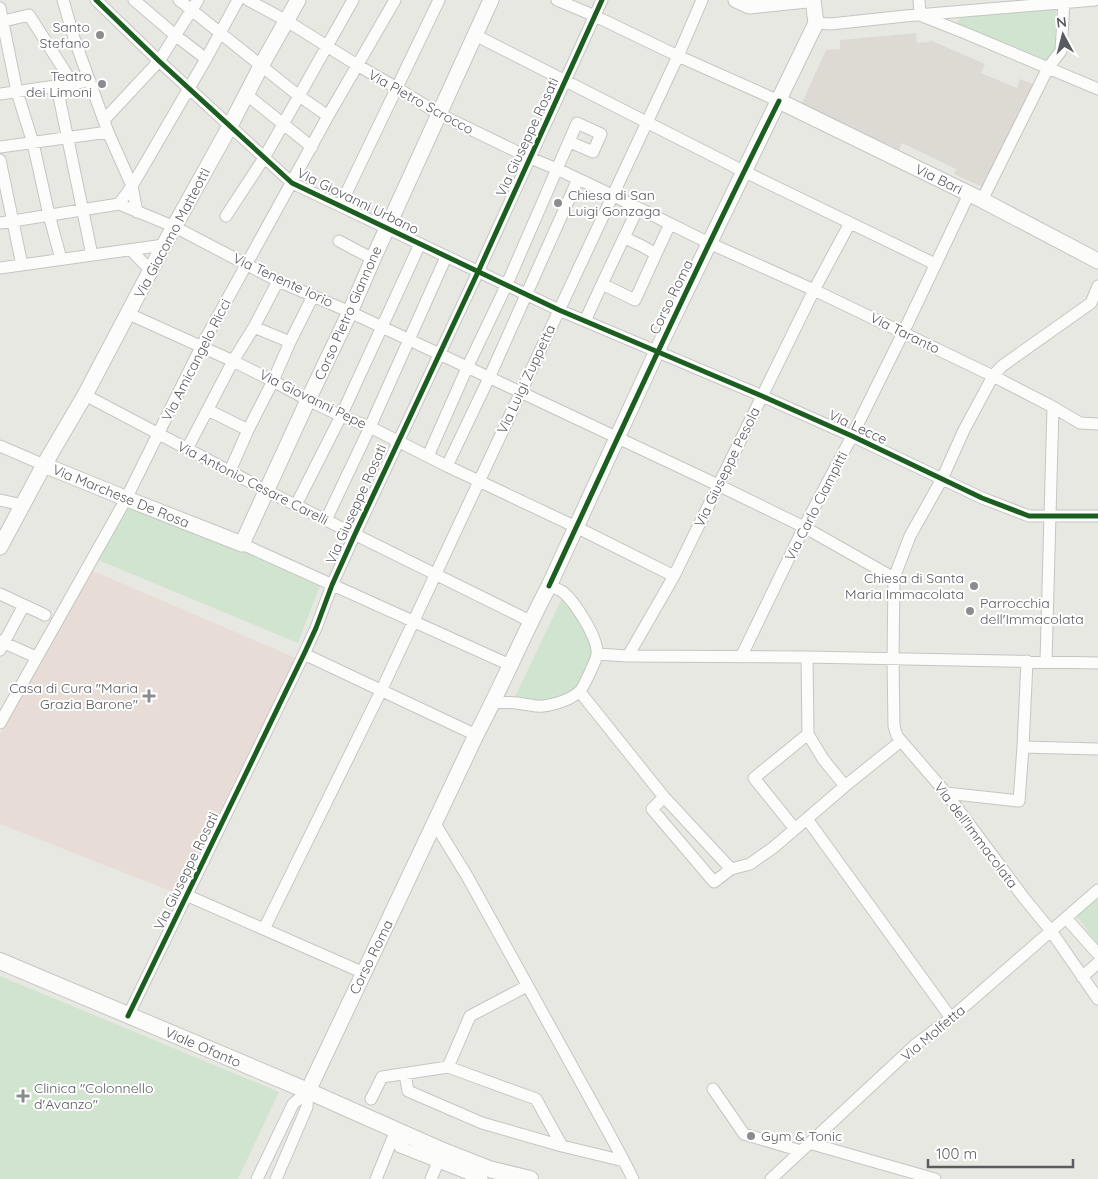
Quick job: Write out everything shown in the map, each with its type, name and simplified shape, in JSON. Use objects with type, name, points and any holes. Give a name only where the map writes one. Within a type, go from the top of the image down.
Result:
[{"type":"main road","name":"Viale Ofanto","points":[[0,961],[401,1132],[440,1156],[486,1176],[530,1179]]},
{"type":"street","points":[[134,0],[175,36],[206,59]]},
{"type":"street","points":[[179,0],[299,96],[328,116]]},
{"type":"street","points":[[104,120],[159,61],[198,0]]},
{"type":"street","points":[[0,223],[119,204],[132,186],[221,33],[238,0]]},
{"type":"street","name":"Via Pietro Scrocco","points":[[248,0],[287,21],[357,66],[438,114],[612,195],[709,243]]},
{"type":"street","name":"Via Giacomo Matteotti","points":[[0,547],[44,465],[85,395],[164,245],[298,0]]},
{"type":"street","points":[[226,216],[264,158],[352,0]]},
{"type":"street","name":"Via Amicangelo Ricci","points":[[0,723],[126,498],[201,347],[246,264],[395,0]]},
{"type":"street","points":[[340,206],[439,0]]},
{"type":"street","name":"Corso Pietro Giannone","points":[[242,544],[350,312],[372,259],[491,0]]},
{"type":"street","points":[[557,0],[779,101]]},
{"type":"street","name":"Via Giuseppe Rosati","points":[[128,1016],[304,654],[355,534],[478,272],[602,0]]},
{"type":"street","name":"Via Luigi Zuppetta","points":[[264,929],[381,690],[678,56],[702,0]]},
{"type":"street","points":[[736,0],[749,6],[807,0]]},
{"type":"street","points":[[813,0],[816,23],[831,24],[1095,0]]},
{"type":"street","points":[[919,0],[920,15]]},
{"type":"street","points":[[64,2],[74,38],[108,132],[132,186],[138,212]]},
{"type":"street","name":"Via Giovanni Urbano","points":[[101,2],[159,61],[292,183],[559,310],[658,351]]},
{"type":"street","name":"Via Carlo Ciampitti","points":[[741,657],[804,527],[903,333],[935,264],[1048,68],[1061,51],[1064,2]]},
{"type":"street","points":[[0,8],[1,21],[18,92],[33,143],[61,259]]},
{"type":"street","points":[[1,21],[28,15],[73,84]]},
{"type":"street","points":[[920,15],[1098,89]]},
{"type":"street","name":"Corso Roma","points":[[276,1179],[307,1106],[308,1091],[476,735],[494,702],[530,621],[549,586],[709,243],[816,23]]},
{"type":"street","points":[[475,35],[743,172],[935,264]]},
{"type":"street","points":[[0,94],[90,82]]},
{"type":"street","points":[[57,87],[92,254]]},
{"type":"street","points":[[247,95],[312,147]]},
{"type":"street","name":"Via Bari","points":[[779,101],[975,197],[1098,261]]},
{"type":"street","points":[[0,147],[108,132]]},
{"type":"street","points":[[428,456],[570,142]]},
{"type":"street","points":[[0,160],[22,265]]},
{"type":"street","points":[[447,466],[489,378],[578,179]]},
{"type":"street","name":"Via Tenente Iorio","points":[[119,204],[175,227],[278,280],[718,485],[804,527],[894,578]]},
{"type":"street","points":[[585,321],[638,208]]},
{"type":"street","name":"Via Giuseppe Pesola","points":[[628,656],[674,576],[814,290],[850,223]]},
{"type":"street","points":[[602,284],[635,300],[670,224]]},
{"type":"street","points":[[625,238],[656,254]]},
{"type":"street","points":[[339,242],[372,259]]},
{"type":"street","name":"Via Taranto","points":[[709,243],[814,290],[993,376],[1080,423],[1098,424]]},
{"type":"street","points":[[296,505],[340,416],[420,244]]},
{"type":"street","points":[[0,268],[164,245]]},
{"type":"street","points":[[131,250],[151,270]]},
{"type":"street","points":[[326,520],[446,257]]},
{"type":"street","points":[[187,449],[278,280]]},
{"type":"street","points":[[894,578],[910,536],[942,480],[964,430],[993,376],[1002,366],[1094,305],[1098,286]]},
{"type":"street","points":[[230,471],[313,296]]},
{"type":"street","name":"Via Giovanni Pepe","points":[[129,314],[233,361],[340,416],[398,440],[447,466],[674,576]]},
{"type":"street","points":[[254,327],[290,342]]},
{"type":"street","name":"Via Lecce","points":[[658,351],[852,436],[982,498],[1029,516],[1098,516]]},
{"type":"street","name":"Via Antonio Cesare Carelli","points":[[85,395],[267,491],[530,621]]},
{"type":"street","points":[[1046,661],[1053,407]]},
{"type":"street","points":[[208,410],[248,430]]},
{"type":"street","name":"Via Marchese De Rosa","points":[[0,446],[242,544]]},
{"type":"street","points":[[0,500],[23,505]]},
{"type":"street","points":[[242,544],[510,665]]},
{"type":"street","name":"Via dell'Immacolata","points":[[894,578],[894,726],[897,736],[946,794],[1051,931],[1098,999]]},
{"type":"street","points":[[494,702],[537,706],[550,705],[566,700],[580,692],[597,654],[593,636],[585,620],[571,601],[562,592],[549,586]]},
{"type":"street","points":[[0,594],[45,615]]},
{"type":"street","points":[[24,605],[1,644],[36,657]]},
{"type":"street","points":[[304,654],[476,735]]},
{"type":"street","points":[[597,654],[1098,663]]},
{"type":"street","points":[[807,657],[808,734],[823,759],[845,786]]},
{"type":"street","points":[[946,794],[1019,801],[1028,661]]},
{"type":"street","points":[[580,692],[664,797],[731,869]]},
{"type":"street","points":[[795,829],[754,778],[808,734]]},
{"type":"street","points":[[664,797],[652,809],[714,882],[731,869],[750,864],[774,847],[900,741]]},
{"type":"street","points":[[1023,747],[1098,749]]},
{"type":"street","points":[[807,819],[951,1018]]},
{"type":"street","points":[[435,824],[467,876],[624,1161],[632,1179]]},
{"type":"street","name":"Via Molfetta","points":[[771,1179],[915,1045],[951,1018],[1098,890]]},
{"type":"street","points":[[186,895],[364,973]]},
{"type":"street","points":[[1066,918],[1098,954]]},
{"type":"street","points":[[1082,977],[1098,963]]},
{"type":"street","points":[[448,1067],[470,1016],[527,986]]},
{"type":"street","points":[[371,1099],[382,1077],[448,1067],[536,1099],[562,1146]]},
{"type":"street","points":[[405,1074],[408,1090],[482,1123],[562,1146],[624,1161]]},
{"type":"street","points":[[713,1089],[744,1134],[935,1179]]},
{"type":"street","name":"Corso Roma","points":[[257,1179],[293,1104],[308,1091]]},
{"type":"street","points":[[376,1179],[401,1132]]},
{"type":"street","points":[[430,1179],[440,1156]]},
{"type":"shaded area","points":[[916,33],[917,43],[929,42],[930,40],[985,64],[981,73],[1017,88],[1020,79],[1033,84],[982,187],[954,174],[956,169],[902,143],[899,150],[886,143],[884,145],[801,105],[826,50],[840,49],[840,40]]},
{"type":"shaded area","name":"Casa di Cura \"Maria Grazia Barone\"","points":[[91,570],[296,658],[178,894],[0,824],[0,734]]},
{"type":"green space","points":[[1056,7],[1055,48],[1046,61],[957,23],[960,18]]},
{"type":"green space","points":[[127,503],[321,583],[298,643],[98,560]]},
{"type":"green space","points":[[563,596],[579,617],[594,652],[579,687],[562,698],[551,702],[514,699]]},
{"type":"green space","points":[[1098,898],[1098,944],[1076,916]]},
{"type":"green space","points":[[0,976],[279,1092],[238,1179],[0,1179]]},
{"type":"cycle path","points":[[96,0],[159,61],[292,183],[559,310],[762,396],[852,436],[982,498],[1029,516],[1098,516]]},
{"type":"cycle path","points":[[128,1016],[304,654],[355,534],[478,272],[602,0]]},
{"type":"cycle path","points":[[549,586],[691,282],[779,101]]},
{"type":"place","name":"Santo Stefano","points":[[100,35]]},
{"type":"place","name":"Teatro dei Limoni","points":[[102,84]]},
{"type":"place","name":"Chiesa di San Luigi Gonzaga","points":[[558,203]]},
{"type":"place","name":"Chiesa di Santa Maria Immacolata","points":[[974,586]]},
{"type":"place","name":"Parrocchia dell'Immacolata","points":[[970,611]]},
{"type":"place","name":"Casa di Cura \"Maria Grazia Barone\"","points":[[149,696]]},
{"type":"place","name":"Clinica \"Colonnello d'Avanzo\"","points":[[23,1096]]},
{"type":"place","name":"Gym & Tonic","points":[[751,1136]]}]
